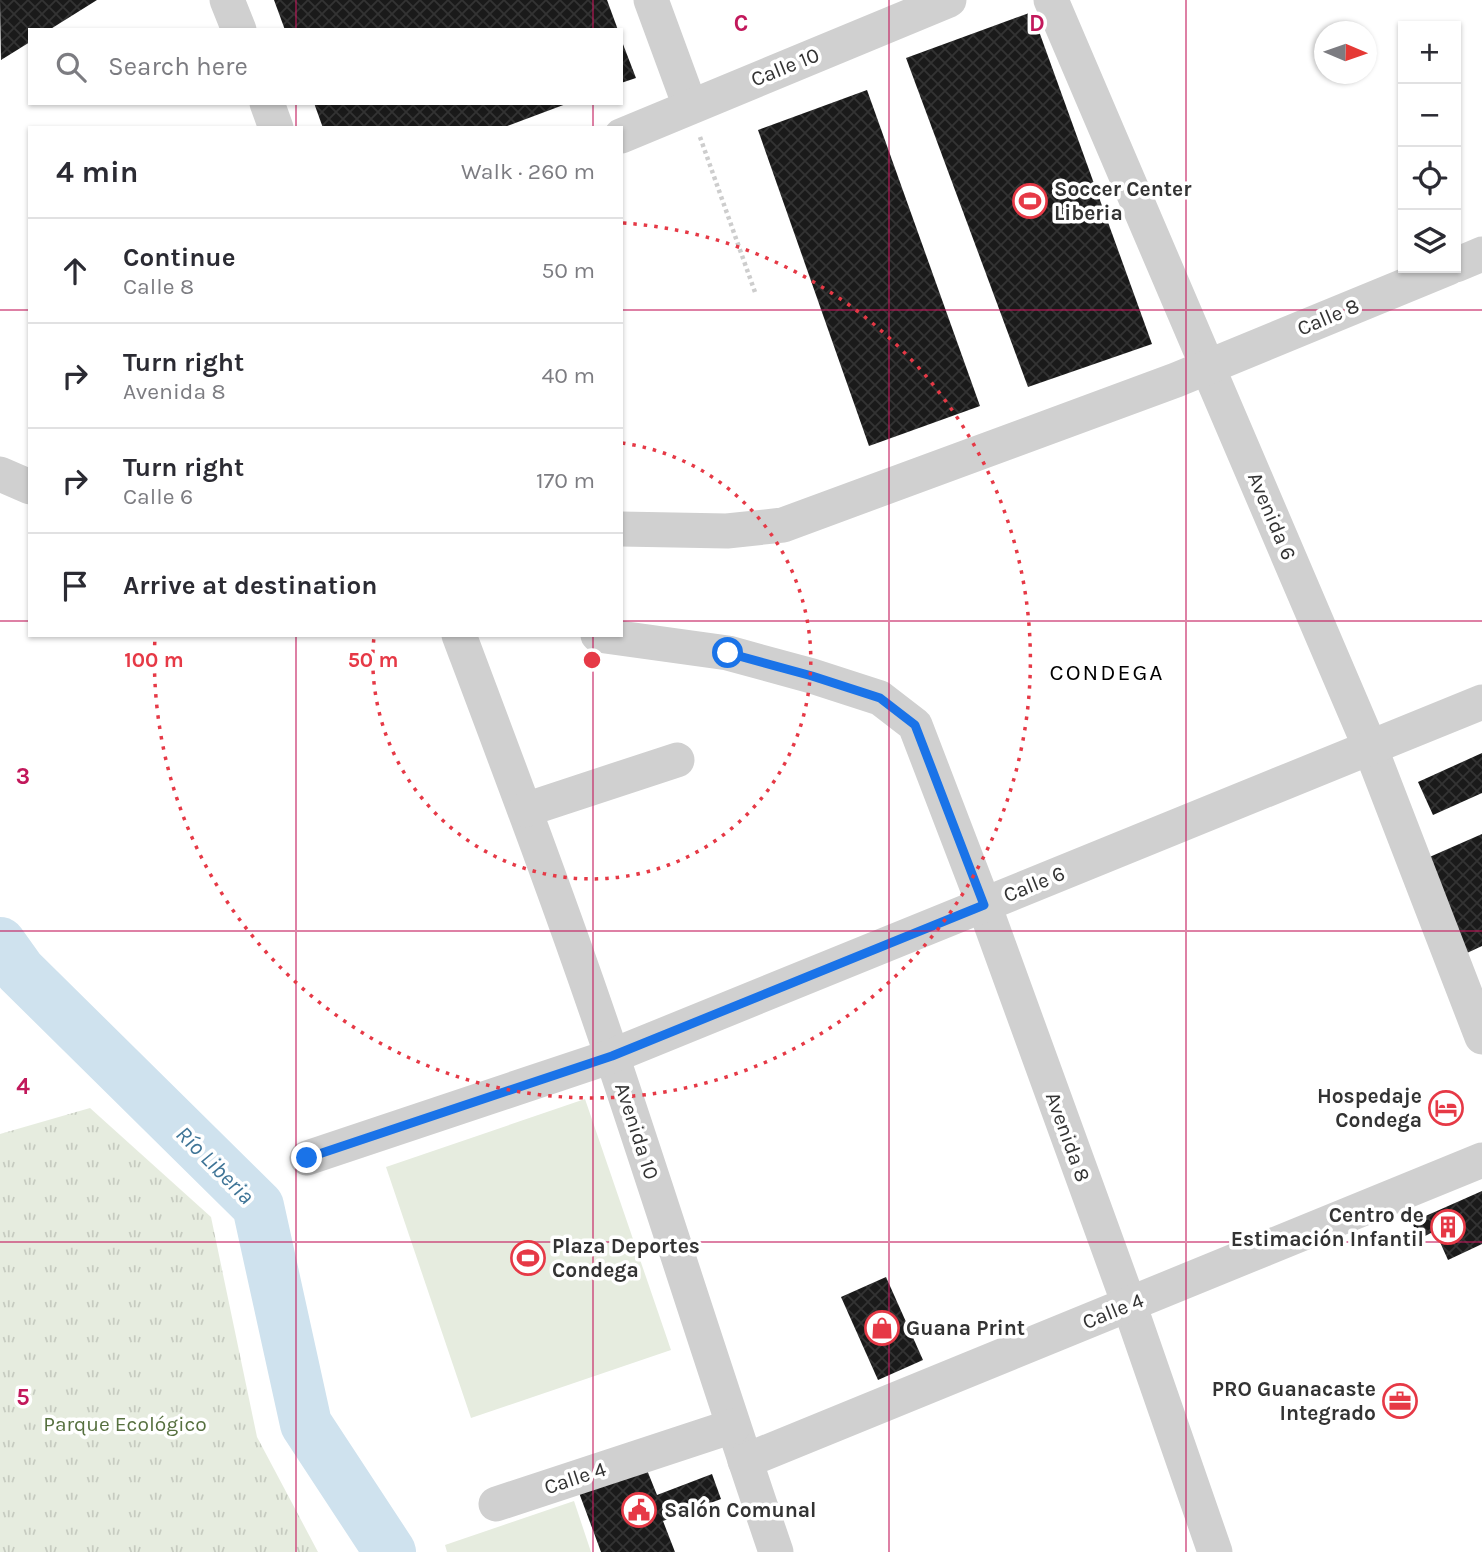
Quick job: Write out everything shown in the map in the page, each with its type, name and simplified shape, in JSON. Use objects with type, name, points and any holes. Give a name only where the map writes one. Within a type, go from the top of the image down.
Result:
[{"type":"street","points":[[227,0],[238,28]]},
{"type":"street","points":[[651,0],[690,106]]},
{"type":"street","name":"Calle 10","points":[[623,135],[950,0]]},
{"type":"street","name":"Avenida 6","points":[[1051,0],[1370,747],[1482,1037]]},
{"type":"street","points":[[268,105],[275,126]]},
{"type":"street","points":[[1461,263],[1482,254]]},
{"type":"street","name":"Calle 8","points":[[623,529],[727,531],[783,525],[1208,367],[1436,273]]},
{"type":"street","points":[[0,474],[28,486]]},
{"type":"street","name":"Avenida 10","points":[[460,637],[525,810],[612,1056],[776,1552]]},
{"type":"street","name":"Avenida 8","points":[[612,637],[728,653],[812,676],[880,698],[915,725],[984,905],[1129,1304],[1215,1552]]},
{"type":"street","name":"Calle 6","points":[[307,1158],[612,1056],[1482,702]]},
{"type":"street","points":[[525,810],[677,760]]},
{"type":"street","name":"Calle 4","points":[[745,1461],[1482,1160]]},
{"type":"street","name":"Calle 4","points":[[496,1504],[733,1426]]},
{"type":"path","points":[[690,106],[756,295]]},
{"type":"green space","name":"Plaza Deportes Condega","points":[[585,1099],[671,1350],[471,1418],[386,1167]]},
{"type":"green space","name":"Parque Ecológico","points":[[90,1108],[211,1217],[257,1437],[318,1552],[0,1552],[0,1134]]},
{"type":"green space","points":[[574,1501],[591,1552],[447,1552],[445,1545]]},
{"type":"building","points":[[0,0],[97,0],[52,28],[28,28],[28,43],[1,60]]},
{"type":"building","points":[[274,0],[607,0],[617,28],[284,28]]},
{"type":"building","name":"Soccer Center Liberia","points":[[1032,12],[1152,344],[1028,387],[906,58]]},
{"type":"building","points":[[623,44],[636,78],[623,82]]},
{"type":"building","points":[[867,90],[980,406],[869,446],[758,130]]},
{"type":"building","points":[[315,105],[563,105],[507,126],[322,126]]},
{"type":"building","points":[[1482,753],[1482,793],[1433,815],[1418,782]]},
{"type":"building","points":[[1482,834],[1482,946],[1467,953],[1425,859]]},
{"type":"building","name":"Centro de Estimación Infantil","points":[[1482,1191],[1482,1244],[1448,1260],[1435,1231],[1419,1239],[1412,1222]]},
{"type":"building","name":"Guana Print","points":[[886,1277],[923,1360],[878,1380],[841,1297]]},
{"type":"building","name":"Salón Comunal","points":[[645,1465],[657,1495],[712,1474],[721,1499],[663,1521],[675,1552],[601,1552],[578,1490]]},
{"type":"waterway","name":"Río Liberia","points":[[0,943],[20,971],[258,1206],[306,1424],[390,1552]]},
{"type":"place","name":"Soccer Center Liberia","points":[[1030,201]]},
{"type":"place","name":"Hospedaje Condega","points":[[1446,1108]]},
{"type":"place","name":"Centro de Estimación Infantil","points":[[1448,1227]]},
{"type":"place","name":"Plaza Deportes Condega","points":[[528,1258]]},
{"type":"place","name":"Guana Print","points":[[882,1328]]},
{"type":"place","name":"PRO Guanacaste Integrado","points":[[1400,1401]]},
{"type":"place","name":"Salón Comunal","points":[[639,1510]]},
{"type":"district","name":"CONDEGA","points":[[1107,672]]},
{"type":"route","points":[[307,1158],[612,1056],[984,905],[915,725],[880,698],[728,653]]}]
